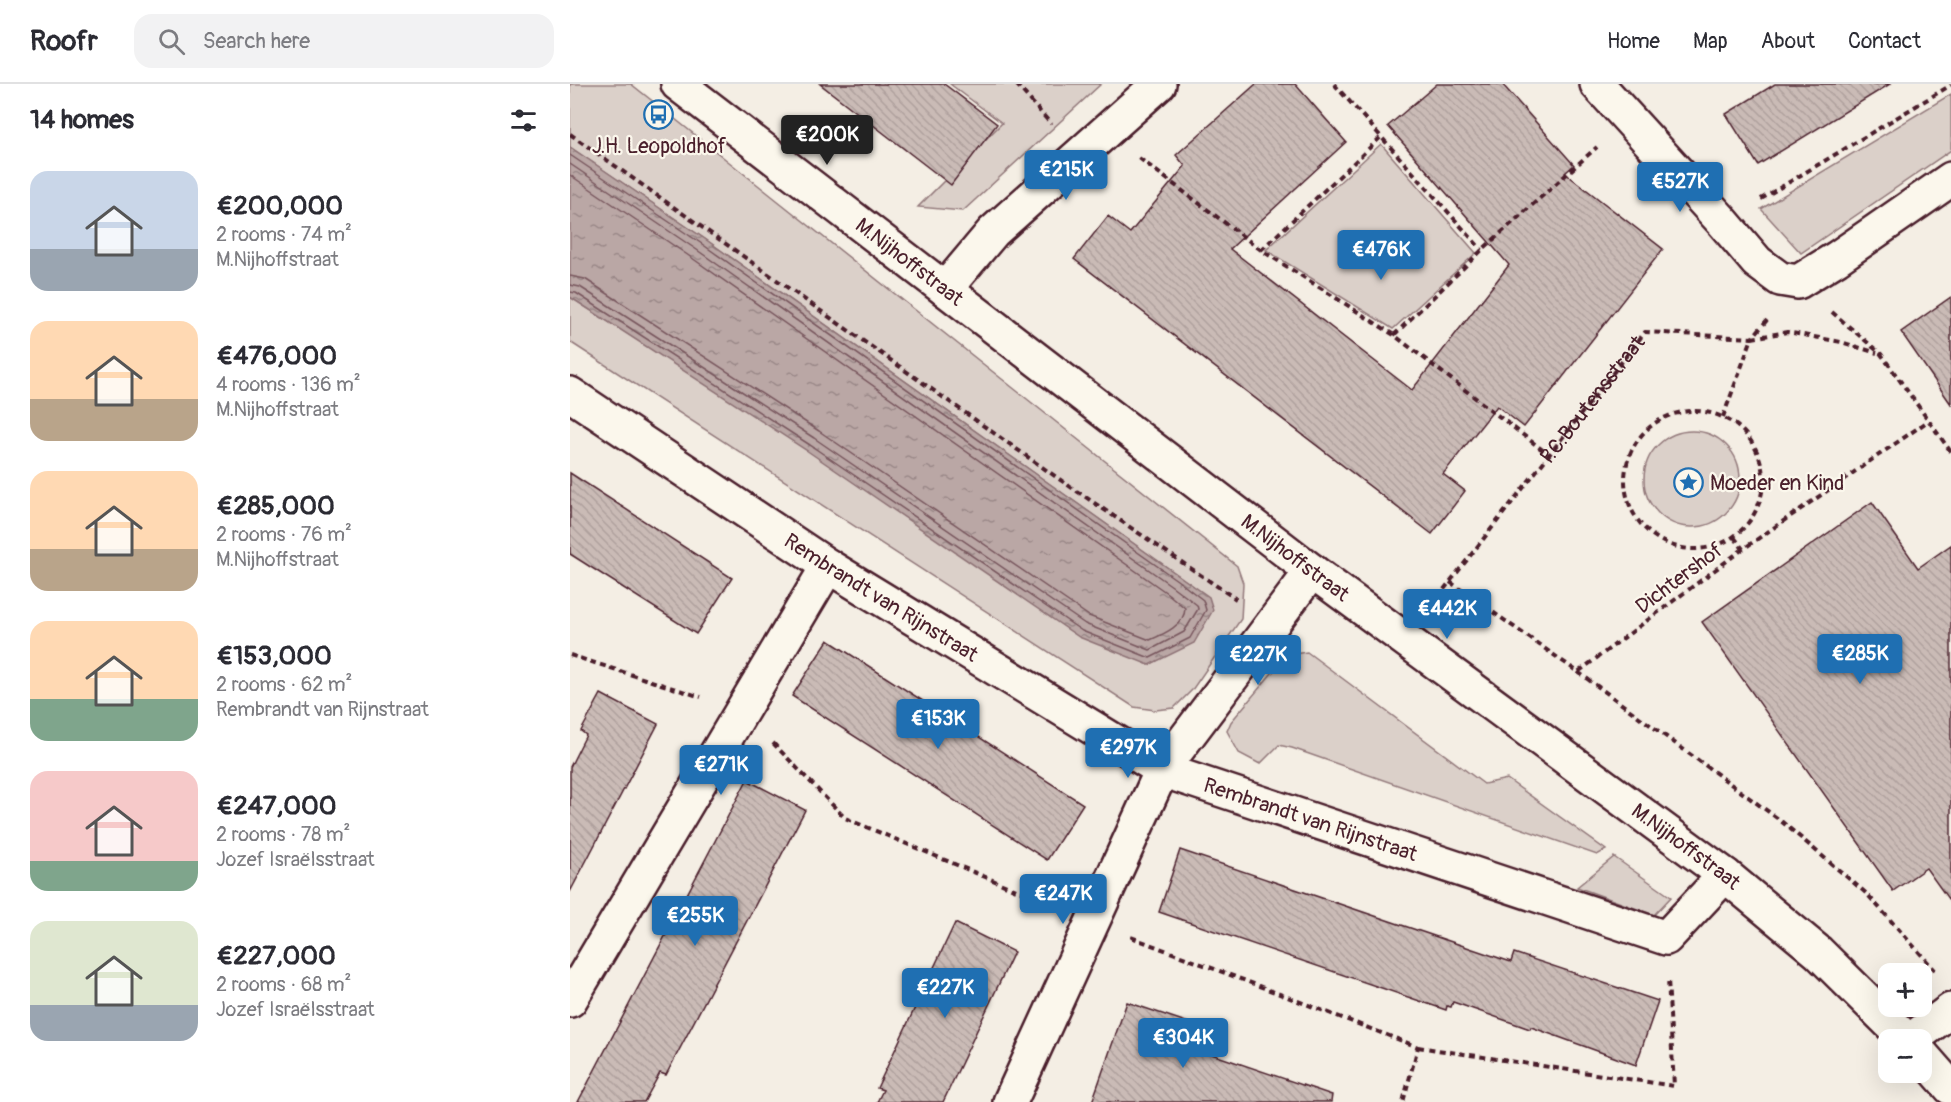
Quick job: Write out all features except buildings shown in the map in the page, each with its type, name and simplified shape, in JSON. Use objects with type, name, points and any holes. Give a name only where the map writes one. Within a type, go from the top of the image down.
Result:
[{"type":"street","name":"M.Nijhoffstraat","points":[[678,84],[1312,571],[1725,875],[1818,952],[1898,1029]]},
{"type":"street","points":[[945,289],[993,232],[1159,84]]},
{"type":"street","points":[[1597,84],[1757,262],[1780,279],[1798,282],[1837,258],[1951,179]]},
{"type":"street","name":"Rembrandt van Rijnstraat","points":[[570,394],[828,566],[1162,770],[1666,938]]},
{"type":"street","points":[[570,1000],[828,566]]},
{"type":"street","points":[[1010,1102],[1162,770],[1312,571]]},
{"type":"street","points":[[1666,938],[1725,875]]},
{"type":"street","points":[[1924,1029],[1951,1010]]},
{"type":"street","points":[[1932,1066],[1951,1088]]},
{"type":"path","points":[[1016,84],[1078,156]]},
{"type":"path","points":[[1334,84],[1482,250]]},
{"type":"path","points":[[1723,222],[1951,85]]},
{"type":"path","points":[[1394,335],[1482,250],[1629,119]]},
{"type":"path","points":[[1105,132],[1260,250],[1394,335],[1549,454]]},
{"type":"path","points":[[570,134],[1059,479],[1273,624]]},
{"type":"path","points":[[1260,250],[1382,137]]},
{"type":"path","points":[[1723,417],[1752,338],[1798,282],[1881,354],[1951,452]]},
{"type":"path","name":"P.C.Boutensstraat","points":[[1404,640],[1645,332],[1752,338]]},
{"type":"path","points":[[1752,338],[1787,332],[1841,342],[1881,354]]},
{"type":"path","points":[[1700,411],[1723,417],[1743,431],[1757,450],[1764,474],[1761,498],[1752,520],[1734,537],[1712,548],[1688,550],[1665,544],[1644,530],[1631,510],[1624,487],[1626,463],[1636,440],[1653,424],[1675,413],[1700,411]]},
{"type":"path","name":"Dichtershof","points":[[1578,672],[1743,549],[1928,421]]},
{"type":"path","points":[[1734,537],[1743,549]]},
{"type":"path","points":[[1450,582],[1578,672],[1781,821],[1867,894],[1936,971]]},
{"type":"path","points":[[570,655],[742,710],[845,818],[1093,922],[1418,1047],[1674,1086],[1666,938]]},
{"type":"path","points":[[1403,1102],[1418,1047]]},
{"type":"shaded area","points":[[570,84],[631,84],[1237,566],[1243,583],[1241,619],[1192,690],[1174,708],[1155,710],[1134,707],[570,342],[570,297],[1133,657],[1149,665],[1173,652],[1193,586],[705,239],[570,147]]},
{"type":"shaded area","points":[[950,84],[1101,84],[963,211],[918,207],[1002,123]]},
{"type":"shaded area","points":[[1951,94],[1951,150],[1801,253],[1761,209]]},
{"type":"shaded area","points":[[1381,144],[1476,253],[1393,329],[1266,250]]},
{"type":"shaded area","points":[[1683,431],[1701,431],[1719,439],[1732,452],[1740,470],[1737,498],[1719,519],[1701,527],[1683,527],[1665,519],[1652,506],[1644,488],[1644,470],[1652,452],[1665,439]]},
{"type":"shaded area","points":[[1307,652],[1484,784],[1507,779],[1606,850],[1597,855],[1292,748],[1279,745],[1260,764],[1239,753],[1227,731],[1231,722],[1287,655]]},
{"type":"shaded area","points":[[1614,857],[1671,897],[1654,915],[1577,887]]},
{"type":"water","points":[[570,147],[705,239],[1209,597],[1213,610],[1194,643],[1149,665],[1079,637],[806,450],[570,297]]},
{"type":"place","name":"J.H. Leopoldhof","points":[[659,115]]},
{"type":"place","name":"Moeder en Kind","points":[[1689,483]]}]
